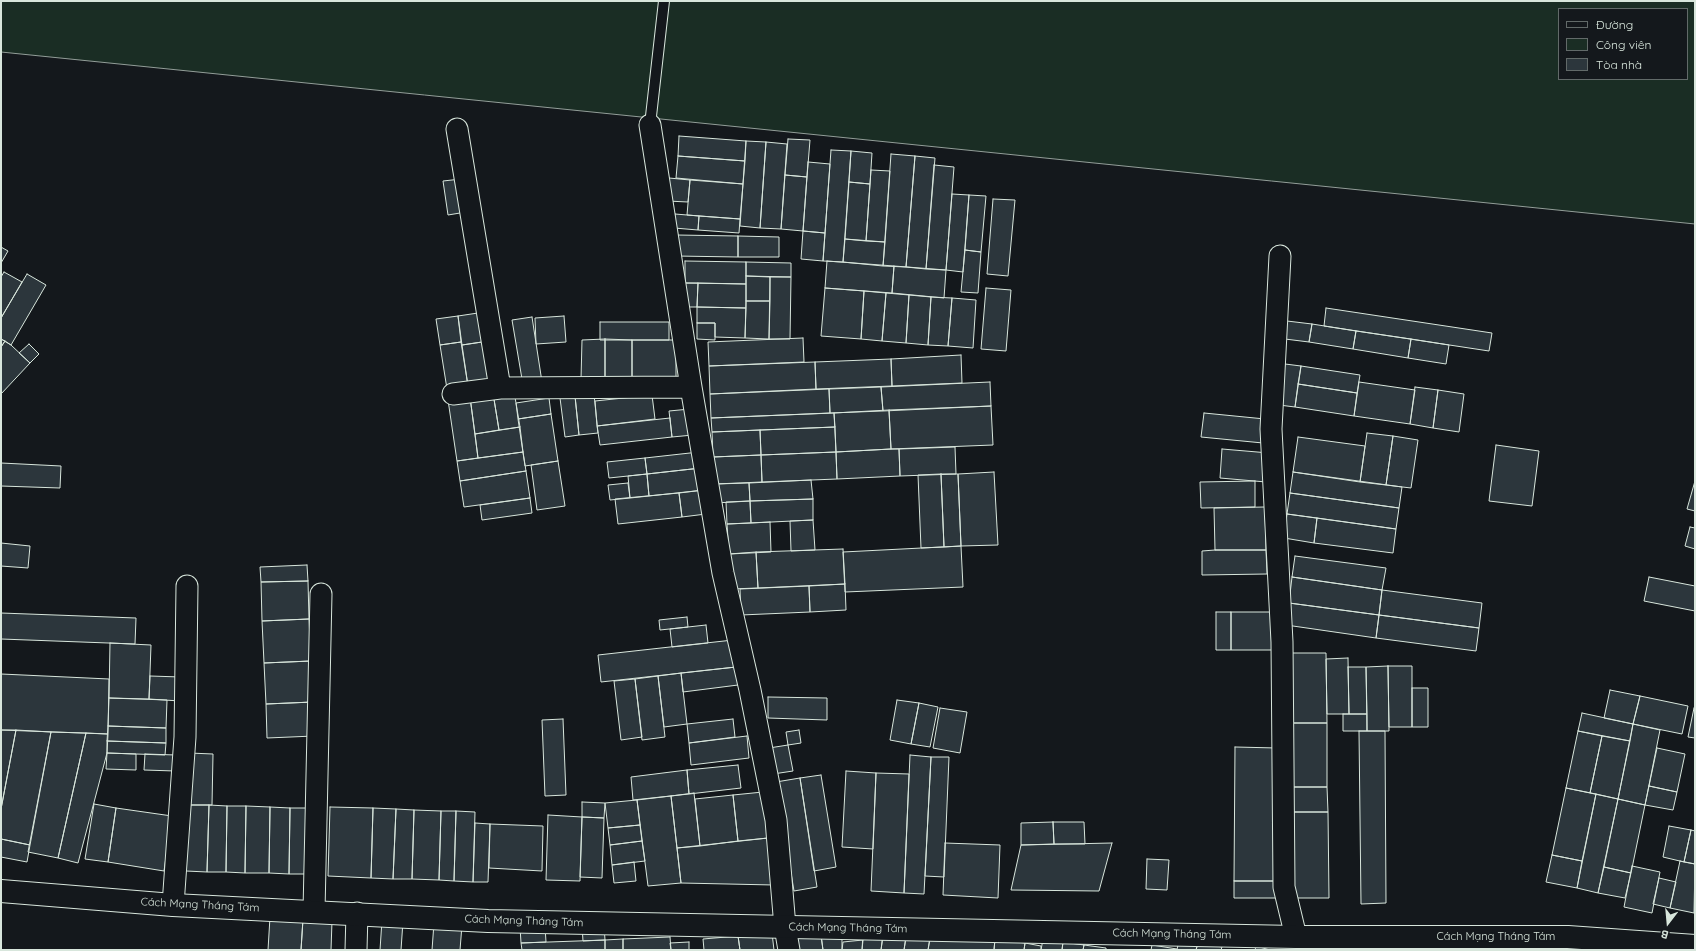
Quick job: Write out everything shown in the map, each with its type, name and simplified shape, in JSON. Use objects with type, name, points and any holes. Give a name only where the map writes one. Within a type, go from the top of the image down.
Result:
[{"type":"street","points":[[650,126],[691,387],[723,573],[750,690],[776,820],[785,927],[789,950]]},
{"type":"street","points":[[457,129],[500,388]]},
{"type":"street","points":[[1280,256],[1272,430],[1282,642],[1284,887],[1295,943]]},
{"type":"street","points":[[453,394],[500,388],[691,387]]},
{"type":"street","points":[[173,905],[185,736],[187,586]]},
{"type":"street","points":[[314,911],[321,594]]},
{"type":"street","name":"Cách Mạng Tháng Tám","points":[[1,891],[173,905],[488,920],[785,927],[1295,943],[1568,937],[1695,946]]},
{"type":"street","points":[[356,950],[357,914]]},
{"type":"lane","points":[[650,126],[664,1]]},
{"type":"green space","points":[[1,1],[1695,1],[1695,224],[1,52]]},
{"type":"building","points":[[679,136],[746,141],[745,161],[678,156]]},
{"type":"building","points":[[788,139],[810,140],[807,177],[785,175]]},
{"type":"building","points":[[746,141],[766,142],[760,228],[740,226]]},
{"type":"building","points":[[766,142],[787,144],[781,229],[760,228]]},
{"type":"building","points":[[831,150],[851,151],[843,262],[823,261]]},
{"type":"building","points":[[851,151],[872,153],[870,184],[849,182]]},
{"type":"building","points":[[891,154],[915,156],[906,267],[883,266]]},
{"type":"building","points":[[678,156],[745,161],[743,184],[676,178]]},
{"type":"building","points":[[915,156],[935,158],[926,269],[906,267]]},
{"type":"building","points":[[808,162],[830,164],[825,233],[803,231]]},
{"type":"building","points":[[934,165],[954,167],[946,270],[926,269]]},
{"type":"building","points":[[871,170],[890,171],[885,242],[866,241]]},
{"type":"building","points":[[785,175],[807,177],[803,231],[781,229]]},
{"type":"building","points":[[669,178],[690,180],[688,202],[667,201]]},
{"type":"building","points":[[461,179],[466,212],[448,215],[443,181]]},
{"type":"building","points":[[690,180],[743,184],[740,219],[687,215]]},
{"type":"building","points":[[849,182],[870,184],[866,241],[845,239]]},
{"type":"building","points":[[952,194],[969,195],[963,272],[946,270]]},
{"type":"building","points":[[969,195],[986,196],[981,252],[965,250]]},
{"type":"building","points":[[993,199],[1015,200],[1008,276],[987,274]]},
{"type":"building","points":[[675,214],[699,216],[698,230],[674,228]]},
{"type":"building","points":[[699,216],[740,219],[739,233],[698,230]]},
{"type":"building","points":[[803,231],[825,233],[823,261],[801,259]]},
{"type":"building","points":[[676,235],[738,236],[738,257],[676,256]]},
{"type":"building","points":[[738,236],[779,237],[779,257],[738,257]]},
{"type":"building","points":[[845,239],[885,242],[883,266],[843,262]]},
{"type":"building","points":[[1,247],[8,251],[1,263]]},
{"type":"building","points":[[965,250],[981,252],[978,293],[961,292]]},
{"type":"building","points":[[685,261],[746,262],[746,284],[685,283]]},
{"type":"building","points":[[827,261],[894,266],[892,293],[825,288]]},
{"type":"building","points":[[746,262],[791,263],[791,277],[746,276]]},
{"type":"building","points":[[894,266],[946,270],[944,298],[892,293]]},
{"type":"building","points":[[4,272],[22,282],[1,318],[1,277]]},
{"type":"building","points":[[27,274],[46,285],[11,345],[1,339],[1,318]]},
{"type":"building","points":[[746,276],[770,277],[770,301],[746,301]]},
{"type":"building","points":[[770,277],[791,277],[790,339],[769,339]]},
{"type":"building","points":[[685,283],[698,283],[697,307],[684,307]]},
{"type":"building","points":[[698,283],[746,284],[746,308],[697,307]]},
{"type":"building","points":[[825,288],[864,291],[861,339],[821,336]]},
{"type":"building","points":[[986,288],[1011,290],[1006,351],[981,349]]},
{"type":"building","points":[[864,291],[886,293],[882,341],[861,339]]},
{"type":"building","points":[[886,293],[909,295],[906,343],[882,341]]},
{"type":"building","points":[[909,295],[931,297],[928,345],[906,343]]},
{"type":"building","points":[[931,297],[952,298],[948,346],[928,345]]},
{"type":"building","points":[[952,298],[976,300],[973,348],[948,346]]},
{"type":"building","points":[[746,301],[770,301],[769,339],[745,338]]},
{"type":"building","points":[[697,307],[746,308],[745,338],[715,337],[715,323],[697,323]]},
{"type":"building","points":[[1326,308],[1492,333],[1489,351],[1324,326]]},
{"type":"building","points":[[478,313],[482,342],[462,345],[458,316]]},
{"type":"building","points":[[458,316],[461,342],[440,345],[436,319]]},
{"type":"building","points":[[564,316],[566,342],[536,344],[535,318]]},
{"type":"building","points":[[532,317],[542,382],[523,385],[512,320]]},
{"type":"building","points":[[1287,321],[1312,324],[1309,342],[1285,339]]},
{"type":"building","points":[[600,322],[669,322],[669,340],[600,340]]},
{"type":"building","points":[[697,323],[715,323],[715,340],[697,339]]},
{"type":"building","points":[[1312,324],[1356,331],[1353,349],[1309,342]]},
{"type":"building","points":[[1356,331],[1411,339],[1408,358],[1353,349]]},
{"type":"building","points":[[803,338],[804,362],[709,366],[708,342]]},
{"type":"building","points":[[1,339],[5,341],[1,347]]},
{"type":"building","points":[[605,339],[632,340],[632,380],[605,379]]},
{"type":"building","points":[[605,339],[605,379],[581,379],[582,340]]},
{"type":"building","points":[[1411,339],[1449,345],[1446,364],[1408,358]]},
{"type":"building","points":[[632,340],[676,340],[676,380],[632,380]]},
{"type":"building","points":[[5,341],[30,363],[1,394],[1,347]]},
{"type":"building","points":[[461,342],[468,386],[447,389],[440,345]]},
{"type":"building","points":[[482,342],[489,383],[468,386],[462,345]]},
{"type":"building","points":[[29,344],[39,354],[30,363],[19,353]]},
{"type":"building","points":[[961,355],[962,383],[892,386],[891,359]]},
{"type":"building","points":[[891,359],[892,386],[816,389],[815,362]]},
{"type":"building","points":[[815,362],[816,389],[710,394],[709,366]]},
{"type":"building","points":[[1285,364],[1301,366],[1295,407],[1279,405]]},
{"type":"building","points":[[1301,366],[1360,375],[1357,393],[1298,384]]},
{"type":"building","points":[[990,382],[991,406],[883,411],[881,387]]},
{"type":"building","points":[[1359,382],[1415,390],[1410,424],[1354,416]]},
{"type":"building","points":[[1298,384],[1357,393],[1354,416],[1295,407]]},
{"type":"building","points":[[881,387],[883,411],[830,413],[829,389]]},
{"type":"building","points":[[1415,387],[1438,390],[1433,428],[1410,424]]},
{"type":"building","points":[[829,389],[830,413],[711,418],[710,394]]},
{"type":"building","points":[[1438,390],[1464,394],[1459,432],[1433,428]]},
{"type":"building","points":[[514,391],[520,427],[499,430],[493,393]]},
{"type":"building","points":[[493,393],[499,430],[475,434],[470,397]]},
{"type":"building","points":[[594,394],[598,433],[579,435],[575,396]]},
{"type":"building","points":[[652,395],[655,419],[597,426],[595,401]]},
{"type":"building","points":[[575,396],[579,435],[565,437],[560,398]]},
{"type":"building","points":[[470,397],[478,458],[457,461],[448,400]]},
{"type":"building","points":[[549,398],[551,414],[518,419],[516,403]]},
{"type":"building","points":[[991,406],[993,445],[891,449],[889,410]]},
{"type":"building","points":[[690,409],[693,435],[672,437],[669,411]]},
{"type":"building","points":[[889,410],[891,449],[836,452],[834,413]]},
{"type":"building","points":[[834,413],[835,427],[712,432],[711,418]]},
{"type":"building","points":[[1204,413],[1265,419],[1263,443],[1201,437]]},
{"type":"building","points":[[551,414],[558,461],[525,466],[518,419]]},
{"type":"building","points":[[670,418],[672,437],[600,445],[597,426]]},
{"type":"building","points":[[520,427],[523,452],[478,458],[475,434]]},
{"type":"building","points":[[835,427],[836,452],[761,455],[760,430]]},
{"type":"building","points":[[760,430],[761,455],[713,457],[712,432]]},
{"type":"building","points":[[1367,433],[1393,436],[1386,485],[1360,482]]},
{"type":"building","points":[[1393,436],[1418,440],[1411,488],[1386,485]]},
{"type":"building","points":[[1298,437],[1365,446],[1360,482],[1293,472]]},
{"type":"building","points":[[1496,445],[1539,451],[1532,506],[1489,501]]},
{"type":"building","points":[[955,447],[956,474],[900,476],[899,449]]},
{"type":"building","points":[[899,449],[900,476],[837,479],[836,452]]},
{"type":"building","points":[[1222,449],[1269,453],[1266,482],[1220,478]]},
{"type":"building","points":[[523,452],[526,471],[460,481],[457,461]]},
{"type":"building","points":[[699,452],[701,468],[647,474],[645,458]]},
{"type":"building","points":[[836,452],[837,479],[762,482],[761,455]]},
{"type":"building","points":[[761,455],[762,482],[715,484],[713,457]]},
{"type":"building","points":[[645,458],[647,474],[609,478],[607,462]]},
{"type":"building","points":[[558,461],[565,506],[537,510],[531,465]]},
{"type":"building","points":[[1,463],[61,466],[60,488],[1,486]]},
{"type":"building","points":[[701,468],[704,490],[649,496],[647,474]]},
{"type":"building","points":[[526,471],[530,498],[464,507],[460,481]]},
{"type":"building","points":[[994,472],[998,545],[961,546],[958,474]]},
{"type":"building","points":[[1293,472],[1402,487],[1399,508],[1290,493]]},
{"type":"building","points":[[647,474],[649,496],[630,498],[628,476]]},
{"type":"building","points":[[941,474],[944,547],[921,548],[918,475]]},
{"type":"building","points":[[941,474],[958,474],[961,546],[944,547]]},
{"type":"building","points":[[811,480],[813,499],[750,501],[749,483]]},
{"type":"building","points":[[1255,481],[1255,507],[1201,508],[1200,482]]},
{"type":"building","points":[[1695,481],[1695,511],[1687,509]]},
{"type":"building","points":[[628,483],[630,498],[610,500],[608,485]]},
{"type":"building","points":[[749,483],[750,501],[715,503],[715,484]]},
{"type":"building","points":[[704,490],[706,514],[682,517],[679,493]]},
{"type":"building","points":[[679,493],[682,517],[618,524],[615,499]]},
{"type":"building","points":[[1290,493],[1399,508],[1396,529],[1287,514]]},
{"type":"building","points":[[530,498],[532,513],[482,520],[480,505]]},
{"type":"building","points":[[813,499],[813,520],[751,523],[750,501]]},
{"type":"building","points":[[750,501],[751,523],[727,524],[726,502]]},
{"type":"building","points":[[1265,507],[1266,550],[1215,550],[1214,508]]},
{"type":"building","points":[[1287,514],[1317,518],[1314,543],[1284,538]]},
{"type":"building","points":[[1317,518],[1396,529],[1393,553],[1314,543]]},
{"type":"building","points":[[813,520],[815,550],[791,551],[790,521]]},
{"type":"building","points":[[770,522],[771,552],[729,554],[727,524]]},
{"type":"building","points":[[1690,527],[1695,528],[1695,549],[1685,546]]},
{"type":"building","points":[[1,543],[30,546],[28,568],[1,566]]},
{"type":"building","points":[[961,546],[963,587],[845,592],[843,552]]},
{"type":"building","points":[[843,549],[845,584],[758,588],[756,552]]},
{"type":"building","points":[[1266,550],[1267,574],[1202,575],[1202,551]]},
{"type":"building","points":[[756,552],[758,588],[730,589],[729,554]]},
{"type":"building","points":[[1295,556],[1386,568],[1382,590],[1292,577]]},
{"type":"building","points":[[307,565],[308,581],[261,582],[260,567]]},
{"type":"building","points":[[1292,577],[1382,590],[1379,615],[1289,603]]},
{"type":"building","points":[[1649,577],[1695,586],[1695,611],[1644,601]]},
{"type":"building","points":[[308,581],[309,619],[262,621],[261,582]]},
{"type":"building","points":[[845,584],[846,610],[810,612],[809,586]]},
{"type":"building","points":[[809,586],[810,612],[741,615],[740,589]]},
{"type":"building","points":[[1382,590],[1482,603],[1479,628],[1379,615]]},
{"type":"building","points":[[1289,603],[1379,615],[1376,638],[1286,625]]},
{"type":"building","points":[[1216,612],[1231,612],[1231,650],[1216,650]]},
{"type":"building","points":[[1231,612],[1274,612],[1274,650],[1231,650]]},
{"type":"building","points":[[1,613],[136,618],[135,644],[1,639]]},
{"type":"building","points":[[1379,615],[1479,628],[1476,651],[1376,638]]},
{"type":"building","points":[[687,617],[688,627],[660,630],[659,620]]},
{"type":"building","points":[[309,619],[311,661],[264,663],[262,621]]},
{"type":"building","points":[[706,625],[708,643],[672,647],[670,629]]},
{"type":"building","points":[[733,640],[736,667],[601,682],[598,655]]},
{"type":"building","points":[[110,643],[151,645],[149,699],[109,698]]},
{"type":"building","points":[[1291,653],[1326,653],[1327,723],[1291,723]]},
{"type":"building","points":[[1348,658],[1349,714],[1327,714],[1326,659]]},
{"type":"building","points":[[311,661],[313,702],[266,704],[264,663]]},
{"type":"building","points":[[1388,666],[1412,666],[1412,727],[1389,727]]},
{"type":"building","points":[[1388,666],[1389,731],[1367,731],[1366,667]]},
{"type":"building","points":[[736,667],[738,685],[683,692],[681,673]]},
{"type":"building","points":[[1348,667],[1366,667],[1367,714],[1349,714]]},
{"type":"building","points":[[681,673],[687,724],[664,727],[658,676]]},
{"type":"building","points":[[1,674],[109,679],[108,734],[1,730]]},
{"type":"building","points":[[150,676],[181,677],[180,701],[149,699]]},
{"type":"building","points":[[658,676],[665,737],[642,740],[635,679]]},
{"type":"building","points":[[635,679],[642,737],[621,740],[614,681]]},
{"type":"building","points":[[1412,688],[1428,688],[1428,727],[1412,727]]},
{"type":"building","points":[[1610,690],[1640,696],[1633,724],[1604,718]]},
{"type":"building","points":[[1640,696],[1688,706],[1682,734],[1633,724]]},
{"type":"building","points":[[768,697],[827,698],[827,720],[768,718]]},
{"type":"building","points":[[109,698],[167,700],[166,728],[108,726]]},
{"type":"building","points":[[897,700],[919,703],[911,744],[890,740]]},
{"type":"building","points":[[313,702],[314,736],[267,738],[266,704]]},
{"type":"building","points":[[919,703],[938,707],[930,747],[911,744]]},
{"type":"building","points":[[940,708],[967,712],[960,753],[933,748]]},
{"type":"building","points":[[1695,708],[1695,738],[1688,737]]},
{"type":"building","points":[[1582,713],[1633,724],[1630,741],[1578,731]]},
{"type":"building","points":[[1343,714],[1367,714],[1367,731],[1343,731]]},
{"type":"building","points":[[563,719],[566,795],[545,796],[542,720]]},
{"type":"building","points":[[733,719],[735,737],[689,743],[687,724]]},
{"type":"building","points":[[1291,723],[1327,723],[1327,787],[1292,787]]},
{"type":"building","points":[[1633,724],[1660,730],[1645,805],[1618,799]]},
{"type":"building","points":[[108,726],[166,728],[166,743],[107,741]]},
{"type":"building","points":[[1,730],[16,730],[1,809]]},
{"type":"building","points":[[16,730],[51,732],[30,845],[1,839],[1,809]]},
{"type":"building","points":[[799,730],[801,743],[788,745],[786,732]]},
{"type":"building","points":[[1359,731],[1385,731],[1386,903],[1361,904]]},
{"type":"building","points":[[1578,731],[1602,736],[1590,793],[1566,788]]},
{"type":"building","points":[[51,732],[86,733],[58,858],[28,852]]},
{"type":"building","points":[[86,733],[108,734],[107,753],[78,863],[58,858]]},
{"type":"building","points":[[747,736],[749,758],[691,765],[689,743]]},
{"type":"building","points":[[1602,736],[1630,741],[1618,799],[1590,793]]},
{"type":"building","points":[[107,741],[166,743],[165,755],[107,753]]},
{"type":"building","points":[[788,745],[793,771],[773,774],[769,748]]},
{"type":"building","points":[[1235,747],[1277,748],[1277,881],[1234,881]]},
{"type":"building","points":[[1657,748],[1685,754],[1677,792],[1649,786]]},
{"type":"building","points":[[107,753],[136,754],[136,770],[106,769]]},
{"type":"building","points":[[189,753],[213,754],[212,805],[188,805]]},
{"type":"building","points":[[145,754],[176,755],[175,771],[144,770]]},
{"type":"building","points":[[910,755],[931,757],[924,894],[904,893]]},
{"type":"building","points":[[931,757],[949,757],[944,877],[925,876]]},
{"type":"building","points":[[738,765],[741,788],[689,794],[687,770]]},
{"type":"building","points":[[687,770],[689,794],[633,800],[631,777]]},
{"type":"building","points":[[846,771],[876,773],[873,849],[842,847]]},
{"type":"building","points":[[876,773],[909,774],[904,893],[871,891]]},
{"type":"building","points":[[821,775],[836,867],[814,871],[800,778]]},
{"type":"building","points":[[800,778],[817,887],[794,891],[776,782]]},
{"type":"building","points":[[1649,786],[1677,792],[1673,810],[1645,805]]},
{"type":"building","points":[[1292,787],[1327,787],[1328,812],[1292,812]]},
{"type":"building","points":[[1566,788],[1596,794],[1582,861],[1552,855]]},
{"type":"building","points":[[763,792],[768,838],[738,841],[733,795]]},
{"type":"building","points":[[694,793],[700,846],[677,848],[671,796]]},
{"type":"building","points":[[1596,794],[1618,799],[1598,893],[1577,888]]},
{"type":"building","points":[[733,795],[738,841],[700,846],[695,799]]},
{"type":"building","points":[[671,796],[681,883],[648,886],[637,800]]},
{"type":"building","points":[[1618,799],[1645,805],[1631,873],[1604,867]]},
{"type":"building","points":[[637,800],[640,825],[608,828],[605,803]]},
{"type":"building","points":[[582,802],[605,803],[604,818],[582,817]]},
{"type":"building","points":[[94,804],[116,808],[108,862],[85,859]]},
{"type":"building","points":[[188,805],[209,805],[207,872],[186,871]]},
{"type":"building","points":[[209,805],[227,806],[226,872],[207,872]]},
{"type":"building","points":[[227,806],[246,806],[245,873],[226,872]]},
{"type":"building","points":[[246,806],[270,807],[269,873],[245,873]]},
{"type":"building","points":[[270,807],[290,808],[289,874],[269,873]]},
{"type":"building","points":[[330,807],[373,808],[371,878],[328,876]]},
{"type":"building","points":[[116,808],[172,816],[164,871],[108,862]]},
{"type":"building","points":[[290,808],[310,808],[308,874],[289,874]]},
{"type":"building","points":[[373,808],[396,809],[393,879],[371,878]]},
{"type":"building","points":[[396,809],[414,810],[412,879],[393,879]]},
{"type":"building","points":[[414,810],[441,811],[439,880],[412,879]]},
{"type":"building","points":[[441,811],[456,811],[454,881],[439,880]]},
{"type":"building","points":[[456,811],[475,812],[473,882],[454,881]]},
{"type":"building","points":[[1292,812],[1328,812],[1329,898],[1294,898]]},
{"type":"building","points":[[548,815],[582,817],[580,881],[546,880]]},
{"type":"building","points":[[582,817],[604,818],[602,878],[580,877]]},
{"type":"building","points":[[1053,822],[1084,822],[1085,844],[1054,844]]},
{"type":"building","points":[[1053,822],[1054,844],[1021,845],[1021,823]]},
{"type":"building","points":[[475,823],[490,824],[488,882],[473,882]]},
{"type":"building","points":[[490,824],[543,826],[542,871],[489,868]]},
{"type":"building","points":[[640,825],[642,841],[610,845],[608,828]]},
{"type":"building","points":[[1669,826],[1691,830],[1684,862],[1663,857]]},
{"type":"building","points":[[1691,830],[1695,831],[1695,864],[1684,862]]},
{"type":"building","points":[[768,838],[774,885],[681,883],[677,848]]},
{"type":"building","points":[[1,839],[30,845],[27,862],[1,857]]},
{"type":"building","points":[[642,841],[645,861],[612,865],[610,845]]},
{"type":"building","points":[[945,843],[1000,845],[998,898],[943,895]]},
{"type":"building","points":[[1112,843],[1099,891],[1011,890],[1021,845]]},
{"type":"building","points":[[1552,855],[1582,861],[1577,888],[1546,882]]},
{"type":"building","points":[[1147,859],[1169,860],[1167,890],[1146,889]]},
{"type":"building","points":[[1680,861],[1695,864],[1694,913],[1670,908]]},
{"type":"building","points":[[634,862],[636,881],[614,883],[612,865]]},
{"type":"building","points":[[1632,866],[1660,872],[1652,913],[1624,907]]},
{"type":"building","points":[[1604,867],[1631,873],[1625,898],[1598,893]]},
{"type":"building","points":[[1659,878],[1676,882],[1670,908],[1653,904]]},
{"type":"building","points":[[1234,881],[1277,881],[1276,898],[1234,898]]},
{"type":"building","points":[[270,917],[303,919],[301,950],[268,950]]},
{"type":"building","points":[[303,919],[332,921],[331,950],[301,950]]},
{"type":"building","points":[[382,920],[403,921],[401,950],[380,950]]},
{"type":"building","points":[[434,923],[462,925],[460,950],[432,950]]},
{"type":"building","points":[[604,925],[605,940],[583,941],[582,926]]},
{"type":"building","points":[[545,926],[546,942],[521,943],[520,927]]},
{"type":"building","points":[[772,933],[774,950],[740,950],[738,936]]},
{"type":"building","points":[[842,934],[842,950],[823,950],[821,935]]},
{"type":"building","points":[[863,934],[883,935],[881,950],[862,950]]},
{"type":"building","points":[[821,935],[823,950],[797,950],[795,939]]},
{"type":"building","points":[[883,935],[906,937],[904,950],[881,950]]},
{"type":"building","points":[[738,936],[740,950],[704,950],[703,939]]},
{"type":"building","points":[[670,937],[671,950],[623,950],[623,939]]},
{"type":"building","points":[[906,937],[930,938],[928,950],[904,950]]},
{"type":"building","points":[[930,938],[995,939],[994,950],[928,950]]},
{"type":"building","points":[[623,939],[623,950],[605,950],[605,940]]},
{"type":"building","points":[[995,939],[1025,943],[1024,950],[994,950]]},
{"type":"building","points":[[1043,939],[1063,942],[1062,950],[1041,950]]},
{"type":"building","points":[[1179,939],[1198,943],[1196,950],[1177,950]]},
{"type":"building","points":[[605,940],[605,950],[522,950],[521,943]]},
{"type":"building","points":[[863,940],[862,950],[842,950],[843,942]]},
{"type":"building","points":[[689,942],[689,950],[671,950],[670,943]]},
{"type":"building","points":[[1063,942],[1084,945],[1083,950],[1062,950]]},
{"type":"building","points":[[1392,942],[1399,950],[1383,950]]},
{"type":"building","points":[[1025,943],[1041,946],[1041,950],[1024,950]]},
{"type":"building","points":[[1198,943],[1222,947],[1221,950],[1196,950]]},
{"type":"building","points":[[1084,945],[1106,948],[1106,950],[1083,950]]},
{"type":"building","points":[[1152,945],[1177,949],[1177,950],[1151,950]]},
{"type":"building","points":[[1256,946],[1270,950],[1255,950]]}]
